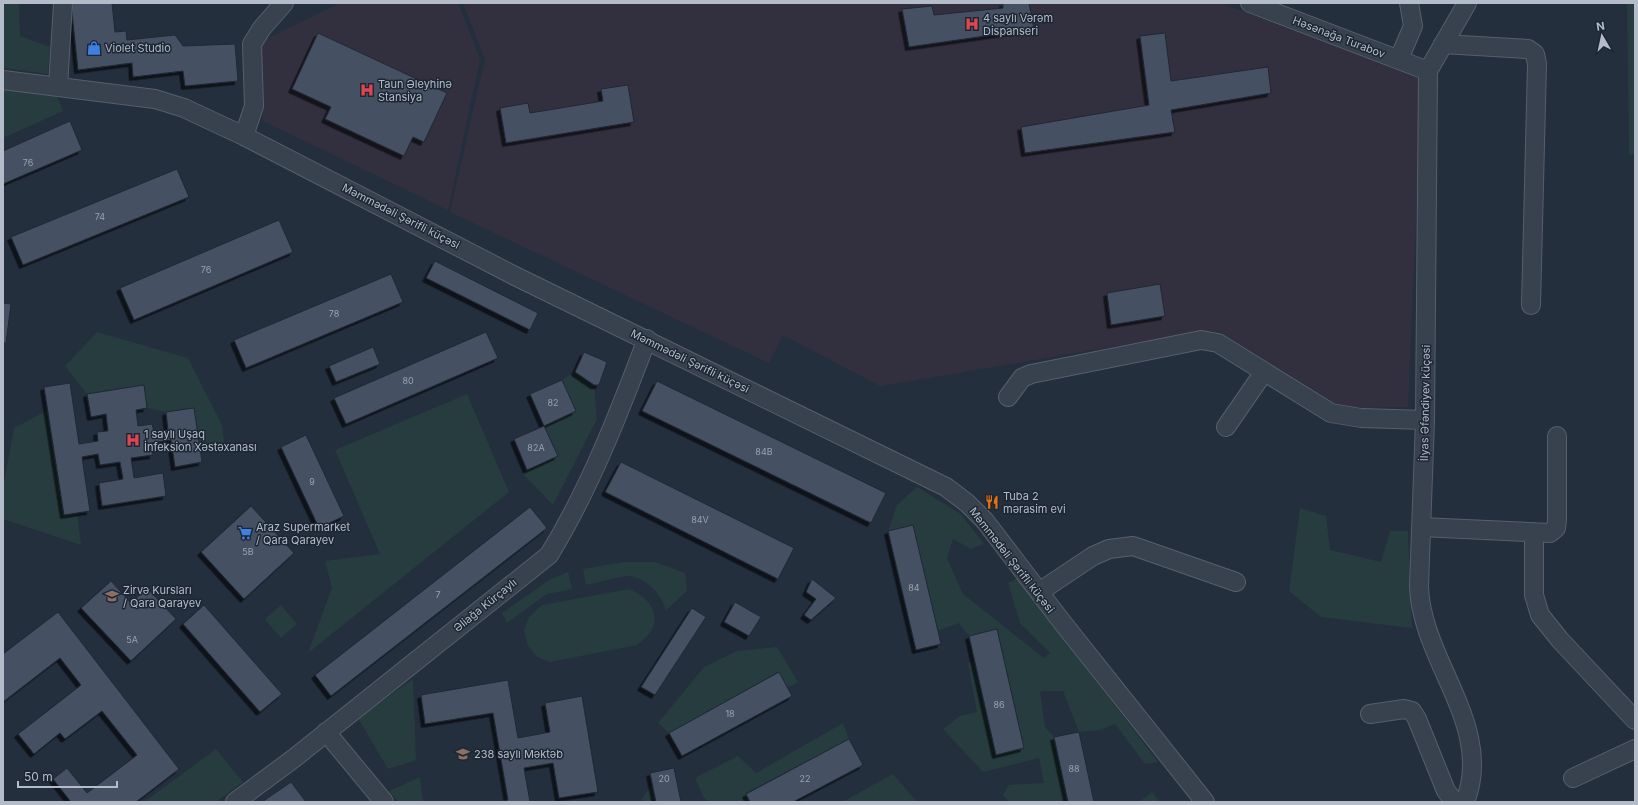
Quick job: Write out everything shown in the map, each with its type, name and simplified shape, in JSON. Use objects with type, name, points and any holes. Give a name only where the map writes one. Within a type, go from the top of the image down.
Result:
[{"type":"street","points":[[58,87],[63,3]]},
{"type":"street","points":[[244,136],[251,120],[254,106],[252,44],[262,28],[284,3]]},
{"type":"street","name":"Həsənağa Turabov","points":[[1250,3],[1428,71]]},
{"type":"street","points":[[1399,59],[1412,26],[1409,3]]},
{"type":"street","name":"İlyas Əfəndiyev küçəsi","points":[[1465,802],[1471,787],[1472,765],[1470,738],[1425,625],[1420,604],[1421,527],[1426,420],[1428,71],[1467,3]]},
{"type":"street","points":[[1443,44],[1528,49],[1536,54],[1531,305]]},
{"type":"street","name":"Məmmədəli Şərifli küçəsi","points":[[3,80],[155,99],[184,108],[244,136],[515,276],[647,339],[946,487],[967,503],[985,521],[1039,592],[1205,802]]},
{"type":"street","name":"Əliağa Kürçaylı","points":[[235,802],[293,759],[549,555],[569,522],[616,418],[647,339]]},
{"type":"street","points":[[1008,397],[1022,378],[1031,374],[1201,340],[1218,344],[1331,413],[1361,418],[1426,420]]},
{"type":"street","points":[[1226,427],[1264,372]]},
{"type":"street","points":[[1421,527],[1550,533],[1556,528],[1557,436]]},
{"type":"street","points":[[1534,532],[1534,595],[1540,615],[1560,640],[1635,720]]},
{"type":"street","points":[[1039,592],[1098,554],[1109,549],[1133,546],[1236,582]]},
{"type":"street","points":[[1370,714],[1404,709],[1412,711],[1417,719],[1446,791],[1455,802]]},
{"type":"street","points":[[326,732],[384,802]]},
{"type":"street","points":[[1573,778],[1635,749]]},
{"type":"shaded area","name":"Taun Əleyhinə Stansiya","points":[[340,3],[458,3],[480,59],[448,210],[263,121],[257,50],[262,41]]},
{"type":"shaded area","points":[[463,3],[1220,3],[1422,78],[1408,407],[1343,408],[1220,332],[1206,331],[880,386],[783,335],[769,363],[450,212],[485,59]]},
{"type":"green space","points":[[3,3],[19,3],[20,36],[50,47],[48,74],[3,68]]},
{"type":"green space","points":[[1627,3],[1635,3],[1635,153],[1629,155]]},
{"type":"green space","points":[[3,88],[56,94],[63,111],[3,138]]},
{"type":"green space","points":[[97,332],[188,358],[222,425],[225,448],[200,449],[194,408],[166,412],[147,408],[139,386],[87,394],[65,366]]},
{"type":"green space","points":[[575,372],[594,385],[597,419],[553,505],[522,473],[558,456],[544,426],[576,411],[562,380]]},
{"type":"green space","points":[[467,394],[509,492],[308,653],[332,588],[325,561],[380,554],[335,450]]},
{"type":"green space","points":[[48,410],[64,514],[77,512],[81,545],[3,519],[3,487],[14,428]]},
{"type":"green space","points":[[917,487],[961,514],[984,544],[971,549],[953,539],[947,558],[963,594],[1044,658],[1050,653],[1020,623],[1008,583],[1017,578],[1158,762],[1145,764],[1115,724],[1100,730],[1079,732],[1063,691],[1040,691],[1045,727],[1054,737],[1068,802],[1009,802],[1003,795],[1009,785],[1044,783],[1039,758],[983,772],[943,729],[960,716],[977,712],[968,663],[975,663],[996,754],[1024,748],[997,630],[969,636],[959,623],[937,631],[912,525],[888,531],[897,505]]},
{"type":"green space","points":[[1300,508],[1326,516],[1330,550],[1381,562],[1390,531],[1408,531],[1412,628],[1321,617],[1289,591]]},
{"type":"green space","points":[[624,562],[655,562],[685,573],[687,591],[666,610],[657,593],[647,583],[636,577],[625,576],[586,585],[583,569]]},
{"type":"green space","points":[[568,572],[572,589],[547,594],[507,623],[502,613],[549,580]]},
{"type":"green space","points":[[629,589],[639,594],[646,600],[652,607],[654,614],[652,630],[646,638],[637,645],[550,662],[537,657],[528,646],[524,630],[529,617],[542,605]]},
{"type":"green space","points":[[281,605],[297,624],[281,638],[265,619]]},
{"type":"green space","points":[[777,647],[798,682],[787,688],[778,672],[669,733],[658,723],[704,667],[737,651]]},
{"type":"green space","points":[[413,679],[416,760],[388,769],[358,718]]},
{"type":"green space","points":[[843,723],[849,739],[746,793],[750,802],[709,802],[704,798],[695,778],[738,756],[756,773]]},
{"type":"green space","points":[[216,749],[243,782],[216,802],[144,802]]},
{"type":"green space","points":[[893,774],[917,802],[842,802]]},
{"type":"green space","points":[[420,777],[423,802],[398,802],[389,791]]},
{"type":"green space","points":[[652,785],[656,802],[642,802],[643,797]]},
{"type":"green space","points":[[1152,792],[1160,802],[1139,802]]},
{"type":"building","points":[[71,3],[112,3],[115,32],[126,31],[127,40],[175,35],[183,46],[235,44],[238,81],[185,86],[183,71],[133,77],[132,63],[78,70]]},
{"type":"building","points":[[1003,3],[1029,3],[1034,29],[909,47],[902,9],[932,6],[934,15],[1003,8]]},
{"type":"building","name":"Taun Əleyhinə Stansiya","points":[[318,33],[447,93],[424,142],[413,137],[404,156],[325,119],[331,107],[292,89]]},
{"type":"building","points":[[1165,33],[1171,81],[1268,67],[1271,93],[1171,110],[1175,132],[1025,153],[1021,127],[1149,105],[1140,36]]},
{"type":"building","points":[[628,85],[634,122],[506,143],[500,108],[528,103],[530,113],[603,101],[601,89]]},
{"type":"building","points":[[70,121],[82,150],[3,184],[3,151]]},
{"type":"building","points":[[177,169],[189,197],[23,265],[11,237]]},
{"type":"building","points":[[279,220],[293,252],[134,320],[120,288]]},
{"type":"building","points":[[435,261],[538,313],[530,330],[426,278]]},
{"type":"building","points":[[391,274],[403,302],[246,368],[234,340]]},
{"type":"building","points":[[1160,284],[1165,316],[1111,325],[1107,293]]},
{"type":"building","points":[[3,303],[11,304],[6,343],[3,343]]},
{"type":"building","points":[[486,332],[498,358],[346,424],[334,398]]},
{"type":"building","points":[[373,347],[380,364],[336,382],[329,366]]},
{"type":"building","points":[[584,352],[607,362],[599,385],[594,385],[575,372]]},
{"type":"building","points":[[562,380],[576,411],[544,426],[530,394]]},
{"type":"building","points":[[657,381],[886,493],[871,523],[642,411]]},
{"type":"building","points":[[70,383],[79,444],[98,441],[97,432],[108,431],[106,414],[91,417],[87,394],[144,385],[147,408],[136,410],[138,426],[152,424],[154,432],[168,430],[166,412],[194,408],[202,462],[175,467],[171,440],[151,443],[153,455],[131,458],[134,478],[163,473],[166,496],[102,506],[99,483],[123,479],[120,462],[100,465],[98,454],[82,457],[90,511],[64,515],[44,387]]},
{"type":"building","points":[[544,426],[558,456],[527,470],[514,439]]},
{"type":"building","points":[[306,435],[344,516],[319,528],[281,447]]},
{"type":"building","points":[[621,462],[794,548],[778,579],[605,492]]},
{"type":"building","points":[[251,506],[294,553],[244,599],[201,552]]},
{"type":"building","points":[[530,507],[547,528],[331,696],[315,675]]},
{"type":"building","points":[[913,525],[941,644],[916,650],[888,531]]},
{"type":"building","points":[[812,579],[836,598],[811,620],[804,615],[816,599],[806,592]]},
{"type":"building","points":[[111,581],[131,603],[147,588],[176,619],[131,661],[81,608]]},
{"type":"building","points":[[735,602],[761,617],[749,636],[724,622]]},
{"type":"building","points":[[204,605],[282,694],[260,712],[183,624]]},
{"type":"building","points":[[692,608],[706,617],[655,695],[641,687]]},
{"type":"building","points":[[58,612],[179,769],[136,802],[71,802],[53,779],[67,768],[87,793],[137,755],[102,711],[65,739],[60,733],[34,754],[18,734],[81,685],[60,658],[3,702],[3,654]]},
{"type":"building","points":[[997,629],[1024,748],[996,755],[969,636]]},
{"type":"building","points":[[779,672],[792,696],[682,756],[669,733]]},
{"type":"building","points":[[508,680],[518,738],[550,732],[545,703],[582,696],[598,792],[559,798],[553,763],[524,768],[530,802],[498,802],[508,800],[493,713],[425,724],[421,695]]},
{"type":"building","points":[[1079,732],[1094,802],[1068,802],[1054,737]]},
{"type":"building","points":[[849,739],[863,765],[793,802],[750,802],[746,794]]},
{"type":"building","points":[[674,768],[681,802],[656,802],[650,773]]},
{"type":"building","points":[[291,782],[306,802],[262,802]]},
{"type":"place","name":"4 saylı Vərəm Dispanseri","points":[[972,24]]},
{"type":"place","name":"Violet Studio","points":[[94,48]]},
{"type":"place","name":"Taun Əleyhinə Stansiya","points":[[367,90]]},
{"type":"place","name":"1 saylı Uşaq İnfeksion Xəstəxanası","points":[[133,440]]},
{"type":"place","name":"Tuba 2 mərasim evi","points":[[992,502]]},
{"type":"place","name":"Araz Supermarket / Qara Qarayev","points":[[245,533]]},
{"type":"place","name":"Zirvə Kursları / Qara Qarayev","points":[[112,596]]},
{"type":"place","name":"238 saylı Məktəb","points":[[463,754]]}]
